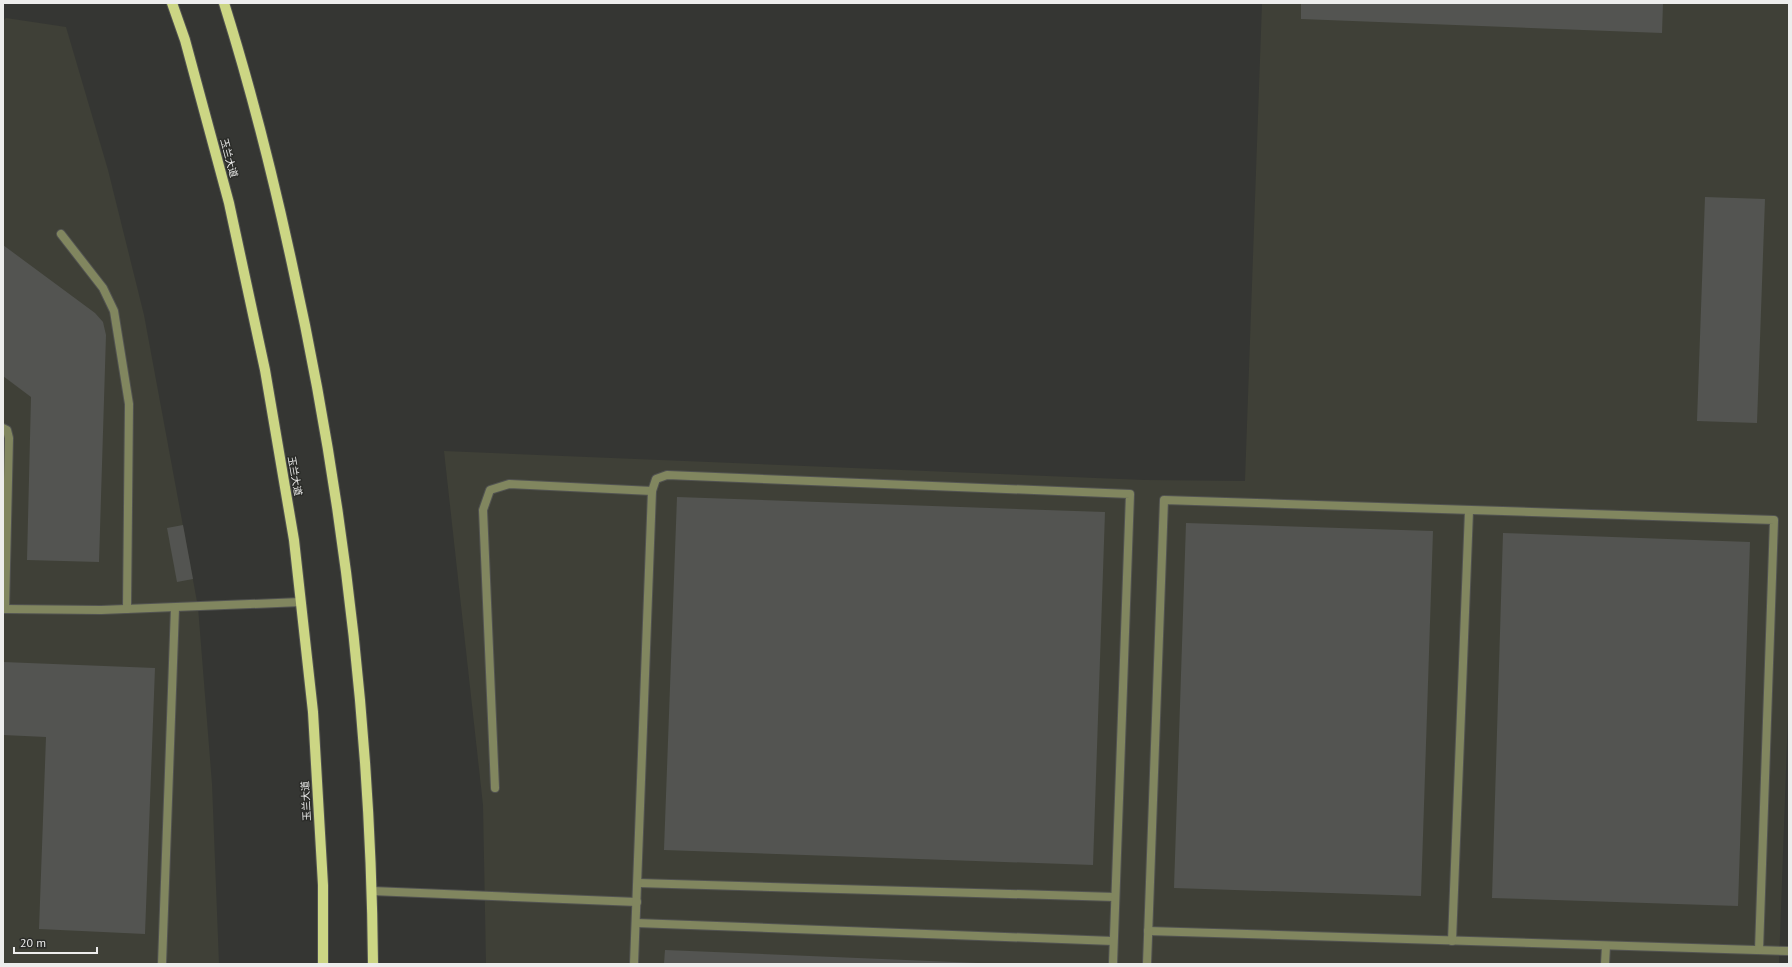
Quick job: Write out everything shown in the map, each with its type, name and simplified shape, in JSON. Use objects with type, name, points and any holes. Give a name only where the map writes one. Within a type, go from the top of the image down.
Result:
[{"type":"main road","name":"玉兰大道","points":[[172,3],[185,40],[229,203],[263,362],[294,540],[314,736],[323,885],[324,964]]},
{"type":"main road","points":[[224,3],[276,188],[313,357],[337,499],[362,707],[372,891],[373,964]]},
{"type":"lane","points":[[61,234],[103,288],[114,311],[129,404],[127,609]]},
{"type":"lane","points":[[3,428],[7,430],[9,438],[4,609],[175,608],[301,602]]},
{"type":"lane","points":[[634,964],[652,491],[656,479],[667,476],[1130,494],[1113,964]]},
{"type":"lane","points":[[495,788],[484,510],[490,490],[509,484],[652,491]]},
{"type":"lane","points":[[1147,964],[1164,500],[1774,520],[1759,950]]},
{"type":"lane","points":[[1452,941],[1469,511]]},
{"type":"lane","points":[[162,964],[175,608]]},
{"type":"lane","points":[[638,883],[1115,897]]},
{"type":"lane","points":[[372,891],[637,902]]},
{"type":"lane","points":[[636,923],[1113,941]]},
{"type":"lane","points":[[1148,931],[1789,951]]},
{"type":"lane","points":[[1605,964],[1606,946]]},
{"type":"shaded area","points":[[1262,3],[1789,3],[1789,687],[1779,964],[486,964],[483,805],[444,451],[1145,480],[1245,481]]},
{"type":"shaded area","points":[[6,18],[66,27],[108,170],[144,315],[198,607],[212,784],[219,964],[3,964],[3,21]]},
{"type":"building","points":[[1301,3],[1663,3],[1662,33],[1301,19]]},
{"type":"building","points":[[1705,197],[1765,199],[1757,423],[1697,421]]},
{"type":"building","points":[[3,245],[95,313],[103,322],[106,335],[99,562],[27,560],[31,397],[3,376]]},
{"type":"building","points":[[677,497],[1105,512],[1093,865],[664,850]]},
{"type":"building","points":[[1186,523],[1433,531],[1421,896],[1174,888]]},
{"type":"building","points":[[183,525],[193,579],[177,582],[167,528]]},
{"type":"building","points":[[1503,533],[1750,542],[1738,906],[1492,898]]},
{"type":"building","points":[[3,662],[155,668],[145,934],[39,929],[46,737],[3,735]]},
{"type":"building","points":[[665,950],[978,963],[978,964],[664,964]]}]
